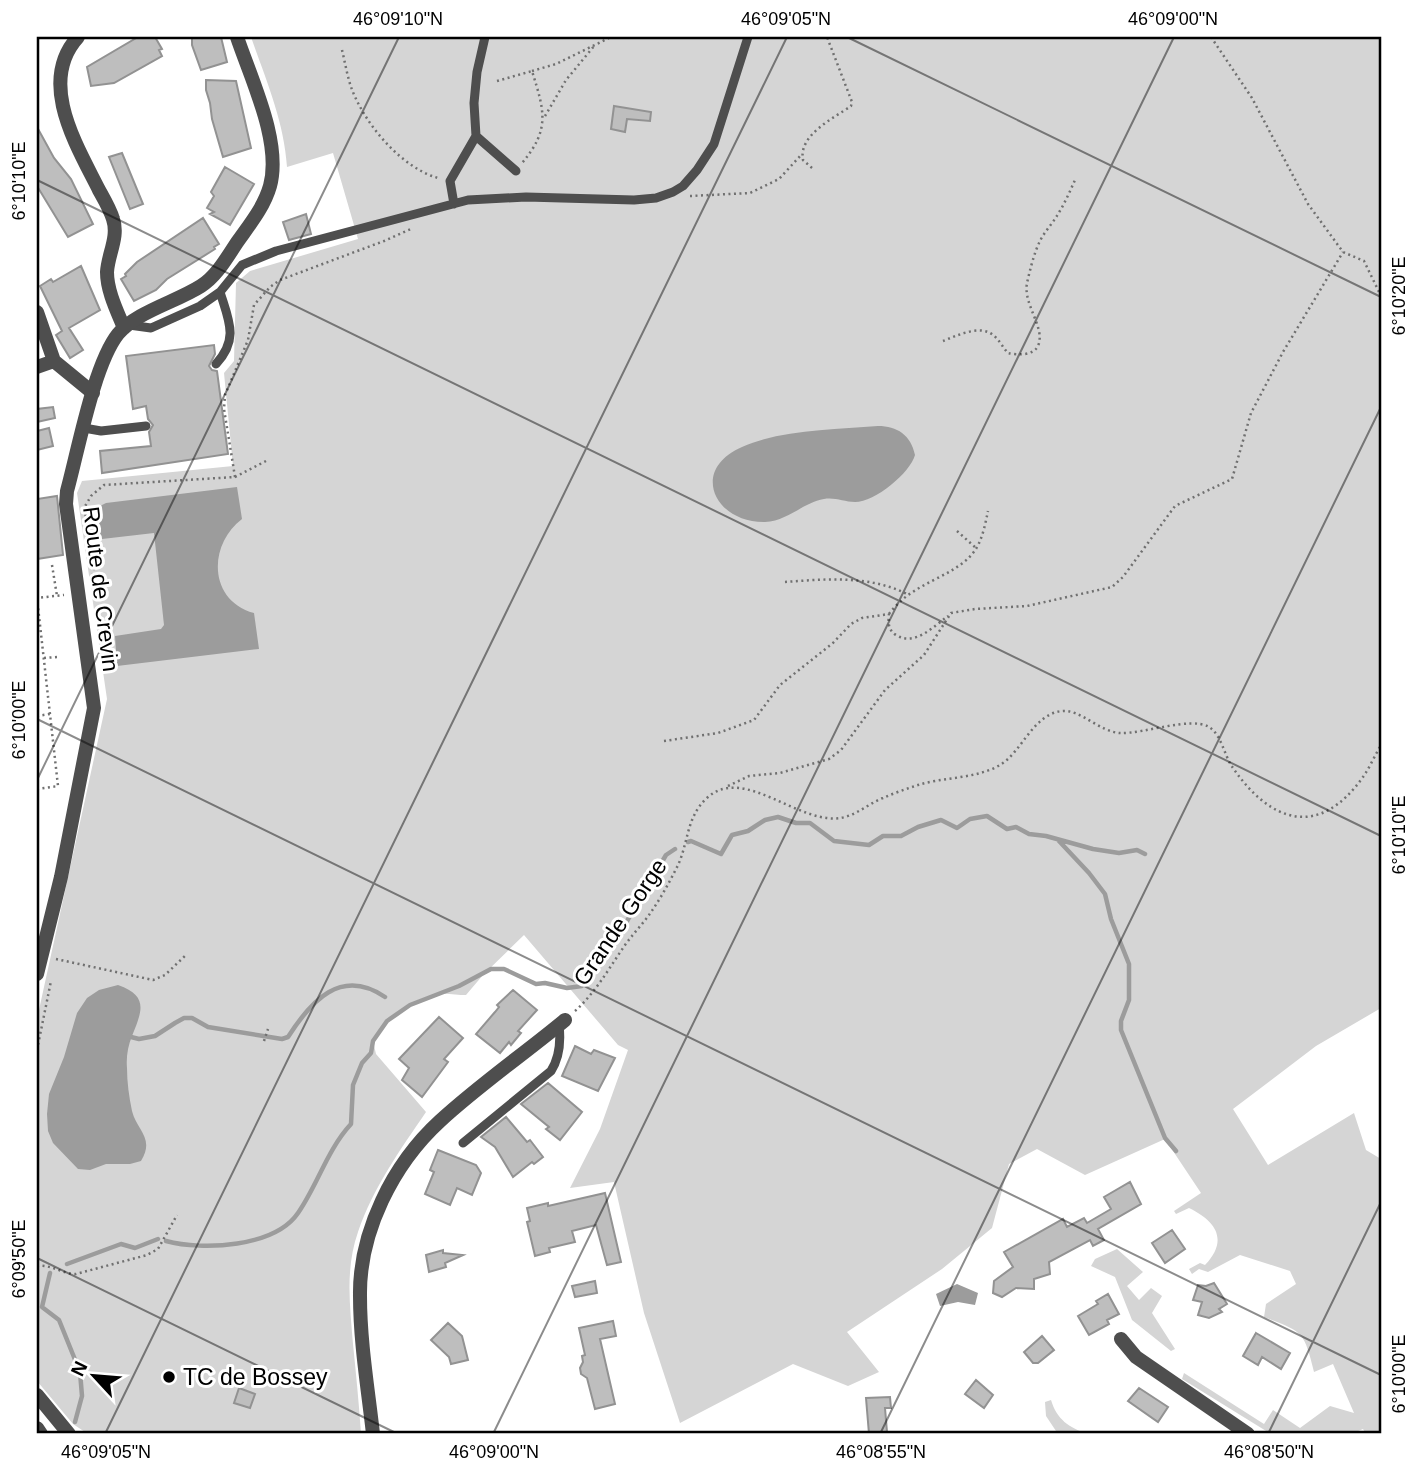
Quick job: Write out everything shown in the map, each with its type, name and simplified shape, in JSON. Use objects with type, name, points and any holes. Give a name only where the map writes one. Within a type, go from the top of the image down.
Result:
[{"type":"street","points":[[78,37],[62,61],[61,95],[78,148],[113,219],[114,237],[107,274],[111,293],[126,326]]},
{"type":"street","name":"Route de Crevin","points":[[37,974],[61,877],[94,708],[66,504],[68,491],[93,393],[107,351],[126,326],[186,295],[211,277],[252,221],[268,191],[272,158],[269,134],[237,37]]},
{"type":"street","points":[[37,312],[54,361],[93,393]]},
{"type":"street","points":[[37,367],[54,361]]},
{"type":"street","points":[[373,1434],[360,1295],[366,1243],[379,1209],[402,1166],[430,1130],[562,1022]]},
{"type":"street","points":[[1121,1339],[1136,1357],[1248,1434]]},
{"type":"street","points":[[37,1395],[69,1434]]},
{"type":"street","points":[[37,1428],[41,1434]]},
{"type":"lane","points":[[454,204],[450,181],[476,136],[474,103],[477,72],[485,37]]},
{"type":"lane","points":[[126,326],[151,328],[200,306],[220,292],[242,265],[267,255],[468,200],[526,197],[634,200],[656,198],[683,186],[714,144],[748,37]]},
{"type":"lane","points":[[476,136],[516,172]]},
{"type":"lane","points":[[216,364],[225,353],[231,338],[229,319],[220,292]]},
{"type":"lane","points":[[84,428],[101,431],[146,426]]},
{"type":"lane","points":[[463,1143],[551,1071],[558,1055],[562,1022]]},
{"type":"path","points":[[656,198],[750,193],[779,179],[802,154],[806,142],[815,132],[851,106],[852,102],[827,37]]},
{"type":"path","points":[[1211,37],[1252,98],[1308,204],[1343,252],[1364,261],[1381,296]]},
{"type":"path","points":[[497,81],[556,64],[609,38]]},
{"type":"path","points":[[516,172],[529,155],[543,119],[561,86],[595,45]]},
{"type":"path","points":[[342,50],[354,93],[389,146],[402,160],[416,169],[450,181]]},
{"type":"path","points":[[532,71],[543,105],[543,119]]},
{"type":"path","points":[[802,154],[803,160],[812,168]]},
{"type":"path","points":[[943,341],[969,332],[983,331],[995,336],[1008,354],[1016,355],[1034,350],[1038,345],[1039,332],[1028,304],[1027,282],[1041,239],[1059,213],[1075,180]]},
{"type":"path","points":[[235,477],[224,401],[227,385],[246,346],[252,310],[257,301],[279,281],[408,230],[415,224],[415,215]]},
{"type":"path","points":[[988,511],[976,548],[967,559],[906,594],[889,614],[888,623],[896,635],[916,638],[951,614],[975,609],[1027,606],[1112,587],[1124,577],[1175,506],[1232,479],[1251,413],[1283,352],[1343,252]]},
{"type":"path","points":[[37,789],[58,786],[37,598],[57,596],[93,581],[95,559],[84,508],[91,496],[101,487],[111,484],[235,477],[266,461]]},
{"type":"path","points":[[957,531],[976,548]]},
{"type":"path","points":[[52,565],[57,596]]},
{"type":"path","points":[[785,582],[851,579],[893,588],[906,594]]},
{"type":"path","points":[[664,741],[718,733],[754,720],[780,685],[833,643],[851,624],[862,618],[889,614]]},
{"type":"path","name":"Grande Gorge","points":[[562,1022],[588,999],[650,914],[678,866],[690,822],[709,795],[749,776],[780,773],[830,759],[841,750],[885,690],[924,655],[951,614]]},
{"type":"path","points":[[37,641],[42,640]]},
{"type":"path","points":[[44,658],[58,657]]},
{"type":"path","points":[[728,786],[743,789],[816,817],[834,820],[850,816],[883,797],[921,784],[996,767],[1012,757],[1037,724],[1063,710],[1106,730],[1120,733],[1190,723],[1203,724],[1212,729],[1230,764],[1244,783],[1267,805],[1287,816],[1304,817],[1328,810],[1345,797],[1362,778],[1381,745]]},
{"type":"path","points":[[37,716],[50,715]]},
{"type":"path","points":[[56,958],[153,979],[165,975],[187,954]]},
{"type":"path","points":[[264,1041],[268,1029]]},
{"type":"path","points":[[37,1266],[76,1274],[147,1255],[161,1245],[177,1215]]},
{"type":"shaded area","points":[[251,37],[1381,37],[1381,1008],[1316,1046],[1233,1109],[1268,1165],[1354,1113],[1366,1150],[1381,1159],[1381,1432],[1366,1434],[1363,1429],[1351,1434],[1271,1434],[1182,1379],[1184,1373],[1264,1424],[1273,1410],[1300,1428],[1330,1406],[1354,1413],[1333,1364],[1314,1372],[1300,1335],[1287,1326],[1264,1317],[1266,1304],[1296,1284],[1290,1271],[1240,1255],[1208,1272],[1199,1269],[1192,1274],[1189,1269],[1200,1263],[1205,1265],[1212,1256],[1218,1239],[1212,1225],[1198,1213],[1189,1208],[1176,1214],[1174,1211],[1201,1193],[1165,1139],[1085,1175],[1037,1149],[1009,1164],[992,1228],[942,1269],[847,1332],[879,1372],[848,1386],[793,1364],[680,1423],[644,1313],[614,1182],[570,1188],[600,1129],[628,1050],[618,1045],[524,935],[466,995],[437,994],[415,1002],[391,1019],[373,1041],[376,1054],[426,1112],[379,1185],[358,1232],[351,1260],[350,1302],[361,1434],[88,1434],[73,1424],[37,1381],[37,1019],[107,699],[77,493],[82,481],[233,466],[224,373],[234,361],[236,283],[250,271],[358,239],[333,153],[287,167],[278,117]]},
{"type":"shaded area","points":[[878,426],[902,433],[910,442],[915,455],[899,478],[881,492],[863,501],[824,499],[781,519],[765,522],[747,520],[733,514],[722,505],[715,494],[713,481],[716,469],[726,457],[742,447],[791,434]]},
{"type":"shaded area","points":[[237,487],[242,519],[223,543],[218,571],[228,596],[239,606],[254,613],[259,649],[117,666],[115,636],[161,629],[164,625],[154,533],[102,539],[94,524],[98,507],[106,503]]},
{"type":"shaded area","points":[[118,985],[135,994],[140,1005],[128,1048],[127,1064],[131,1106],[146,1140],[145,1153],[141,1161],[130,1164],[106,1164],[90,1170],[78,1169],[53,1143],[48,1131],[49,1094],[77,1013],[87,998],[99,990]]},
{"type":"shaded area","points":[[1117,1249],[1143,1272],[1127,1286],[1139,1300],[1151,1288],[1162,1296],[1152,1313],[1175,1349],[1171,1351],[1132,1320],[1115,1277],[1091,1266],[1095,1259]]},
{"type":"shaded area","points":[[957,1284],[978,1293],[975,1305],[958,1302],[940,1306],[936,1294]]},
{"type":"shaded area","points":[[1051,1400],[1064,1422],[1087,1434],[1058,1434],[1046,1416],[1045,1402]]},
{"type":"building","points":[[138,37],[155,37],[162,49],[159,50],[162,56],[114,83],[91,86],[87,67]]},
{"type":"building","points":[[192,37],[221,37],[227,62],[201,70],[192,45]]},
{"type":"building","points":[[206,80],[236,81],[251,148],[223,157],[212,119]]},
{"type":"building","points":[[614,106],[651,112],[650,121],[627,119],[625,132],[611,129]]},
{"type":"building","points":[[37,127],[54,158],[71,179],[93,224],[68,237],[37,186]]},
{"type":"building","points":[[122,153],[143,204],[130,209],[109,157]]},
{"type":"building","points":[[225,167],[254,184],[230,225],[210,214],[214,212],[207,208],[214,196],[211,192]]},
{"type":"building","points":[[306,214],[311,234],[289,240],[283,222]]},
{"type":"building","points":[[203,218],[219,244],[215,249],[167,279],[156,290],[134,301],[121,279],[125,274],[137,262]]},
{"type":"building","points":[[81,266],[100,310],[69,328],[83,350],[70,358],[56,335],[62,331],[40,286],[51,279],[53,282]]},
{"type":"building","points":[[214,345],[215,354],[209,366],[217,371],[228,454],[102,473],[100,451],[151,446],[149,432],[153,425],[148,419],[146,406],[133,409],[126,356]]},
{"type":"building","points":[[53,407],[55,418],[37,422],[37,409]]},
{"type":"building","points":[[49,428],[53,446],[37,450],[37,431]]},
{"type":"building","points":[[57,496],[63,555],[37,559],[37,499]]},
{"type":"building","points":[[513,990],[537,1010],[518,1031],[521,1033],[511,1045],[509,1042],[500,1053],[476,1034],[499,1007],[497,1005]]},
{"type":"building","points":[[439,1017],[463,1038],[444,1059],[448,1062],[422,1097],[402,1080],[409,1068],[399,1059]]},
{"type":"building","points":[[575,1046],[591,1054],[594,1050],[615,1058],[598,1091],[562,1076]]},
{"type":"building","points":[[548,1083],[582,1112],[560,1140],[521,1104]]},
{"type":"building","points":[[506,1117],[543,1157],[513,1177],[495,1147],[481,1137]]},
{"type":"building","points":[[438,1150],[476,1165],[481,1173],[472,1195],[457,1188],[450,1205],[425,1194],[434,1172],[430,1170]]},
{"type":"building","points":[[1130,1182],[1141,1204],[1098,1229],[1104,1240],[1093,1246],[1090,1240],[1049,1262],[1050,1274],[1034,1279],[1034,1289],[1016,1288],[1002,1297],[993,1293],[994,1281],[1013,1267],[1004,1252],[1063,1219],[1067,1227],[1084,1218],[1087,1223],[1111,1209],[1104,1197]]},
{"type":"building","points":[[605,1193],[621,1262],[607,1265],[596,1225],[572,1231],[575,1242],[549,1248],[550,1252],[535,1256],[527,1222],[530,1221],[527,1208]]},
{"type":"building","points":[[1172,1230],[1185,1249],[1165,1263],[1152,1243]]},
{"type":"building","points":[[443,1250],[443,1253],[463,1255],[445,1263],[446,1267],[429,1272],[426,1255]]},
{"type":"building","points":[[595,1281],[597,1293],[575,1297],[572,1286]]},
{"type":"building","points":[[1214,1283],[1227,1304],[1219,1309],[1222,1312],[1209,1318],[1198,1315],[1202,1302],[1193,1300],[1198,1285]]},
{"type":"building","points":[[1108,1294],[1119,1314],[1107,1320],[1109,1324],[1089,1335],[1078,1316],[1098,1304],[1096,1301]]},
{"type":"building","points":[[613,1321],[616,1336],[600,1339],[615,1404],[595,1409],[587,1378],[581,1374],[582,1356],[585,1355],[579,1328]]},
{"type":"building","points":[[448,1323],[462,1336],[468,1360],[451,1364],[449,1357],[431,1340]]},
{"type":"building","points":[[1256,1333],[1290,1353],[1281,1369],[1262,1357],[1258,1365],[1243,1356]]},
{"type":"building","points":[[1042,1336],[1054,1350],[1038,1363],[1033,1363],[1024,1352]]},
{"type":"building","points":[[976,1380],[993,1395],[984,1408],[965,1394]]},
{"type":"building","points":[[239,1388],[255,1394],[250,1408],[234,1403]]},
{"type":"building","points":[[1139,1388],[1168,1407],[1158,1422],[1128,1401]]},
{"type":"building","points":[[890,1397],[891,1408],[885,1408],[887,1432],[869,1434],[866,1398]]},
{"type":"waterway","points":[[688,842],[721,854],[732,835],[748,831],[765,820],[778,817],[796,823],[810,823],[834,841],[869,845],[883,836],[901,836],[941,820],[957,828],[970,819],[987,816],[1007,829],[1016,827],[1029,834],[1093,849],[1119,853],[1137,850],[1145,854]]},
{"type":"waterway","points":[[1059,841],[1105,894],[1111,919],[1129,964],[1129,1000],[1121,1021],[1121,1030],[1165,1138],[1176,1151]]},
{"type":"waterway","points":[[166,1241],[218,1246],[256,1239],[287,1224],[298,1213],[335,1145],[351,1124],[353,1085],[362,1063],[371,1053],[373,1041],[387,1021],[410,1005],[459,986],[491,969],[504,969],[536,984],[545,983],[567,988],[582,986],[614,943],[666,855],[675,849]]},
{"type":"waterway","points":[[131,1037],[139,1039],[155,1036],[184,1018],[192,1018],[208,1027],[282,1039],[288,1037],[317,1001],[341,987],[369,989],[385,997]]},
{"type":"waterway","points":[[67,1264],[121,1244],[135,1248],[158,1239]]},
{"type":"waterway","points":[[50,1273],[42,1307],[59,1320],[80,1372],[82,1396],[75,1422]]},
{"type":"place","name":"TC de Bossey","points":[[169,1377]]}]
